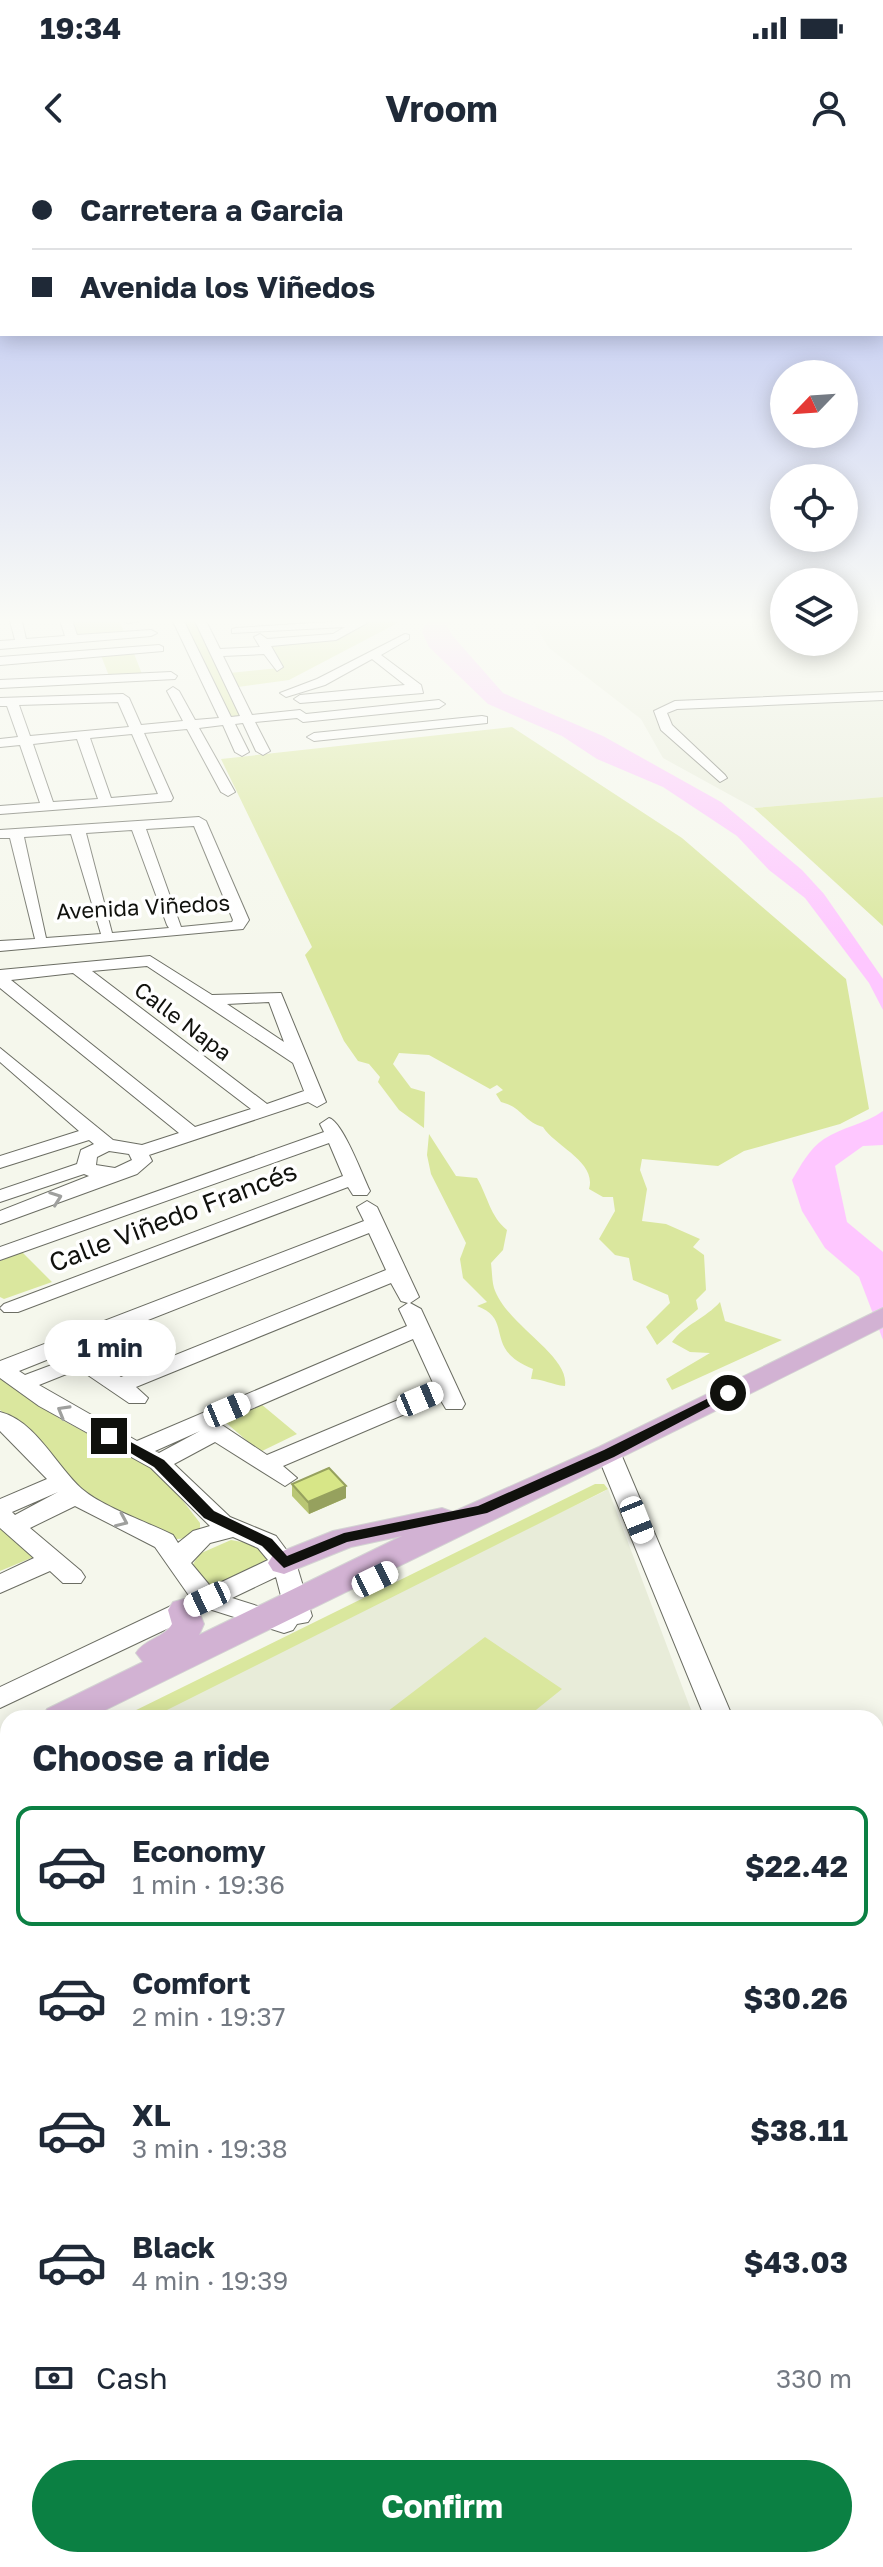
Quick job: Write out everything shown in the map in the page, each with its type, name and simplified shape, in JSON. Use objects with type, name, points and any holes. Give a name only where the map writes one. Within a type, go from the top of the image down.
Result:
[{"type":"main road","points":[[76,1710],[611,1458],[826,1351],[883,1316]]},
{"type":"main road","points":[[826,1351],[883,1330]]},
{"type":"main road","points":[[108,1710],[482,1510],[611,1458]]},
{"type":"main road","points":[[284,1563],[344,1538],[482,1510]]},
{"type":"main road","points":[[50,1710],[64,1699],[182,1637],[196,1604]]},
{"type":"street","points":[[19,729],[48,807]]},
{"type":"street","points":[[0,741],[23,739],[48,729]]},
{"type":"street","points":[[79,729],[106,803]]},
{"type":"street","points":[[0,810],[166,798],[136,729]]},
{"type":"street","points":[[199,729],[228,792]]},
{"type":"street","points":[[231,729],[242,752]]},
{"type":"street","points":[[254,729],[263,751]]},
{"type":"street","points":[[309,729],[316,741],[406,729]]},
{"type":"street","points":[[668,729],[720,778]]},
{"type":"street","points":[[40,935],[8,833],[199,821],[241,920]]},
{"type":"street","points":[[137,824],[175,925]]},
{"type":"street","points":[[77,828],[106,930]]},
{"type":"street","name":"Avenida Viñedos","points":[[0,938],[241,920]]},
{"type":"street","name":"Avenida Viñedos","points":[[0,946],[223,929],[237,926],[241,920]]},
{"type":"street","points":[[186,1129],[2,981],[4,974],[150,961],[300,1060]]},
{"type":"street","name":"Calle Napa","points":[[75,966],[264,1110]]},
{"type":"street","points":[[0,1140],[9,1159],[103,1147],[315,1098],[275,997],[264,995],[208,1000]]},
{"type":"street","points":[[0,1053],[103,1147],[142,1161],[134,1169],[111,1174],[9,1215],[0,1196],[103,1147]]},
{"type":"street","name":"Calle Viñedo Francés","points":[[0,1254],[331,1129],[365,1202],[9,1307]]},
{"type":"street","points":[[103,1147],[111,1174]]},
{"type":"street","points":[[8,1374],[27,1360],[61,1347],[365,1202],[450,1396],[275,1472],[208,1427]]},
{"type":"street","points":[[61,1347],[128,1392],[397,1273]]},
{"type":"street","points":[[159,1463],[208,1427],[412,1312]]},
{"type":"street","points":[[8,1374],[46,1374],[81,1361]]},
{"type":"street","points":[[8,1374],[63,1411],[159,1463],[209,1514],[267,1542],[284,1563],[285,1614],[196,1604]]},
{"type":"street","points":[[0,1419],[27,1441],[68,1489],[164,1541],[190,1581],[196,1604]]},
{"type":"street","points":[[136,1450],[208,1427]]},
{"type":"street","points":[[611,1458],[716,1710]]},
{"type":"street","points":[[68,1489],[4,1516],[72,1577]]},
{"type":"street","points":[[179,1562],[197,1539],[235,1529]]},
{"type":"street","points":[[0,1584],[52,1560]]},
{"type":"street","points":[[0,1698],[284,1563]]},
{"type":"shaded area","points":[[547,729],[587,729],[603,736],[721,802],[802,870],[824,894],[883,979],[883,1010],[869,983],[805,898],[769,870],[737,836],[663,787],[597,759]]},
{"type":"shaded area","points":[[647,729],[883,729],[883,797],[754,808],[663,758]]},
{"type":"shaded area","points":[[883,1111],[883,1145],[863,1146],[835,1166],[847,1222],[883,1252],[883,1340],[859,1277],[825,1248],[802,1211],[792,1180],[819,1143]]},
{"type":"shaded area","points":[[608,1489],[691,1710],[153,1710]]},
{"type":"green space","points":[[491,729],[516,729],[682,838],[846,979],[869,1109],[840,1124],[744,1151],[718,1166],[642,1159],[640,1170],[647,1189],[642,1221],[666,1224],[700,1239],[693,1247],[704,1255],[706,1290],[696,1300],[698,1309],[657,1345],[646,1327],[670,1303],[668,1295],[633,1280],[629,1258],[615,1255],[599,1239],[615,1211],[613,1197],[603,1197],[589,1189],[587,1171],[574,1155],[543,1127],[501,1102],[496,1094],[503,1090],[497,1085],[490,1089],[429,1055],[399,1053],[393,1064],[411,1088],[425,1092],[424,1128],[399,1110],[369,1064],[358,1061],[344,1041],[305,955],[312,947],[221,759]]},
{"type":"green space","points":[[883,797],[883,926],[754,808]]},
{"type":"green space","points":[[429,1134],[456,1176],[477,1178],[493,1212],[507,1230],[503,1250],[491,1263],[494,1288],[511,1315],[558,1363],[564,1374],[565,1386],[531,1379],[533,1369],[508,1353],[495,1319],[477,1306],[487,1302],[463,1278],[460,1259],[466,1243],[431,1174],[427,1155]]},
{"type":"green space","points":[[22,1252],[52,1282],[4,1299],[0,1297],[0,1261]]},
{"type":"green space","points":[[720,1302],[725,1321],[782,1340],[672,1390],[666,1379],[710,1353],[690,1352],[672,1342]]},
{"type":"green space","points":[[136,1325],[172,1356],[115,1379],[77,1352]]},
{"type":"green space","points":[[0,1374],[60,1419],[146,1464],[170,1484],[200,1523],[200,1530],[183,1538],[168,1537],[123,1517],[72,1486],[0,1410]]},
{"type":"green space","points":[[261,1404],[297,1434],[260,1452],[224,1421]]},
{"type":"green space","points":[[595,1484],[604,1484],[608,1489],[167,1710],[136,1710]]},
{"type":"green space","points":[[0,1519],[36,1556],[0,1571]]},
{"type":"green space","points":[[231,1540],[265,1546],[272,1559],[206,1591],[192,1566],[199,1554]]},
{"type":"green space","points":[[485,1637],[562,1689],[536,1710],[389,1710]]},
{"type":"building","points":[[329,1468],[346,1486],[308,1502],[292,1484]]},
{"type":"route","points":[[109,1436],[159,1463],[209,1514],[221,1523],[267,1542],[284,1563],[344,1538],[482,1510],[609,1454],[728,1393]]}]
